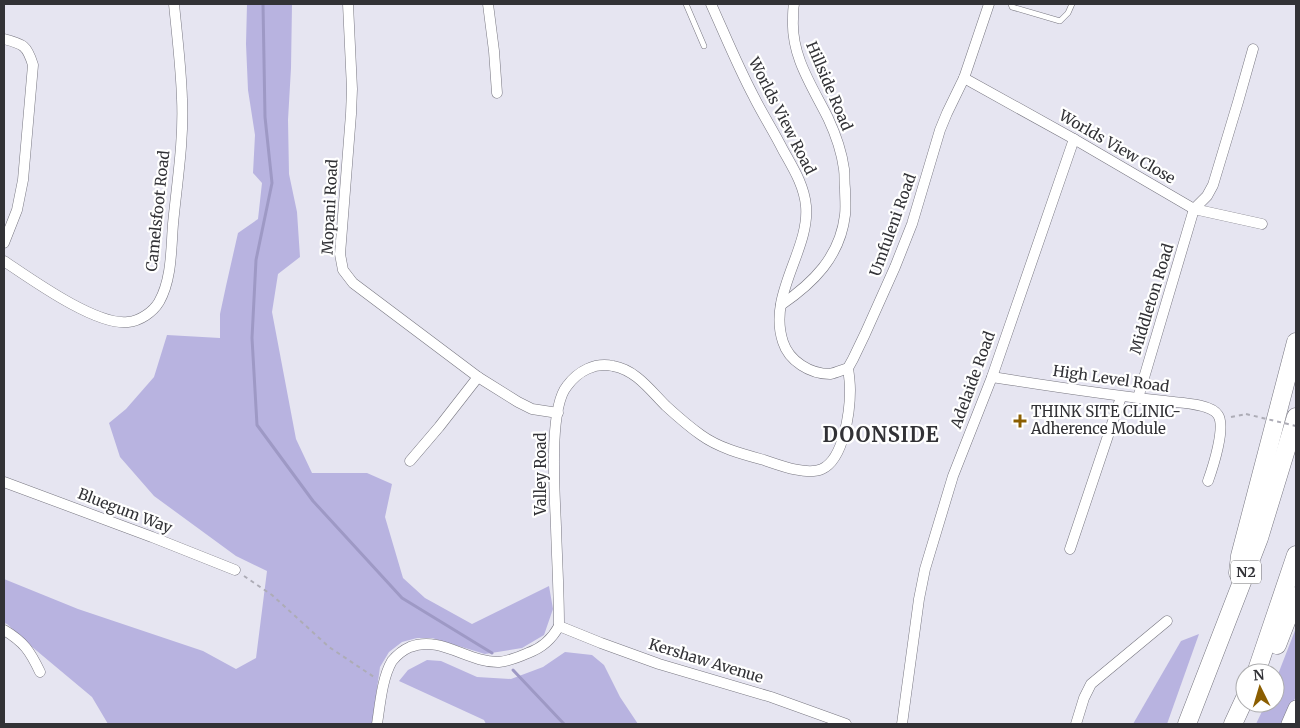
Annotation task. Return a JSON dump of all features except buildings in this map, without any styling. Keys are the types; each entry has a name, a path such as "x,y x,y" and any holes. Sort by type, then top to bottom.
{"highway":[{"path":"1239,591 1238,570 1240,556 1296,342"},
{"name":"N2","path":"1187,724 1259,538 1296,417"},
{"path":"1259,663 1296,555"},
{"path":"1264,663 1275,648 1296,596"}],"main road":[{"path":"1289,724 1296,708"}],"street":[{"name":"Camelsfoot Road","path":"4,261 40,285 92,315 110,321 129,322 138,319 147,315 158,303 164,289 169,266 182,127 182,98 174,4"},
{"name":"Mopani Road","path":"348,4 352,89 340,254 343,270 353,283 478,376 532,409 558,413"},
{"path":"488,4 497,93"},
{"name":"Worlds View Road","path":"711,4 753,95 800,181 806,204 806,221 787,279 781,306 779,328 783,344 794,361 814,372 831,374 848,368"},
{"name":"Hillside Road","path":"781,306 820,274 836,247 846,214 844,169 836,139 798,58 792,32 794,4"},
{"name":"Umfuleni Road","path":"848,368 866,334 912,224 940,130 946,113 964,78 989,4"},
{"path":"4,39 21,44 30,53 33,65 23,180 17,210 4,243"},
{"path":"1194,209 1207,196 1213,185 1252,49"},
{"name":"Worlds View Close","path":"964,78 1194,209 1262,224"},
{"name":"Adelaide Road","path":"902,724 919,599 925,569 953,476 992,377 1074,139"},
{"name":"Middleton Road","path":"1138,398 1194,209"},
{"name":"Valley Road","path":"559,626 554,448 561,399 566,387 577,375 588,368 602,364 629,372 643,381 684,423 702,436 724,447 789,468 808,471 821,470 830,464 836,456 850,405 848,368"},
{"path":"410,461 440,427 478,376"},
{"name":"High Level Road","path":"992,377 1198,405 1217,412 1221,419"},
{"path":"1070,549 1121,396"},
{"path":"1208,481 1216,458 1221,419"},
{"name":"Bluegum Way","path":"4,482 235,570"},
{"path":"1076,724 1084,698 1091,684 1166,621"},
{"path":"377,724 387,672 394,660 404,650 415,645 440,645 484,660 499,662 517,658 535,650 548,642 559,626"},
{"name":"Kershaw Avenue","path":"559,626 659,664 771,696 842,724"},
{"path":"4,630 15,637 31,653 40,672"}],"lane":[{"path":"686,4 704,46"},
{"path":"1011,4 1012,7 1060,21 1068,13 1072,4"}],"path":[{"path":"1221,419 1246,414 1296,426"},
{"path":"235,570 272,595 329,647 384,684"}],"shaded area":[{"path":"247,4 292,4 288,120 289,174 297,212 300,257 278,274 272,312 296,439 312,473 367,473 392,484 385,517 403,578 425,598 472,624 549,586 553,609 544,635 522,648 485,654 432,638 417,638 402,642 389,652 380,667 372,724 108,724 92,697 4,623 4,579 78,609 203,651 236,669 256,658 267,571 236,556 154,496 120,457 109,423 126,409 154,377 167,335 220,338 220,314 238,233 258,219 262,183 253,173 255,135 248,90"},
{"path":"1296,628 1296,696 1284,724 1256,724 1261,713 1285,713 1285,663 1282,663"},
{"path":"1199,634 1167,724 1133,724 1181,641"},
{"path":"565,652 592,655 604,665 620,697 638,724 486,724 484,720 399,681 408,670 427,660 441,661 477,677 511,679 543,667"}],"waterway":[{"path":"263,4 265,117 272,183 256,260 252,338 257,425 313,501 402,598 492,653"},
{"path":"513,670 564,724"}],"place":[{"name":"THINK SITE CLINIC- Adherence Module","path":"1020,421"}],"district":[{"name":"DOONSIDE","path":"881,435"}]}
